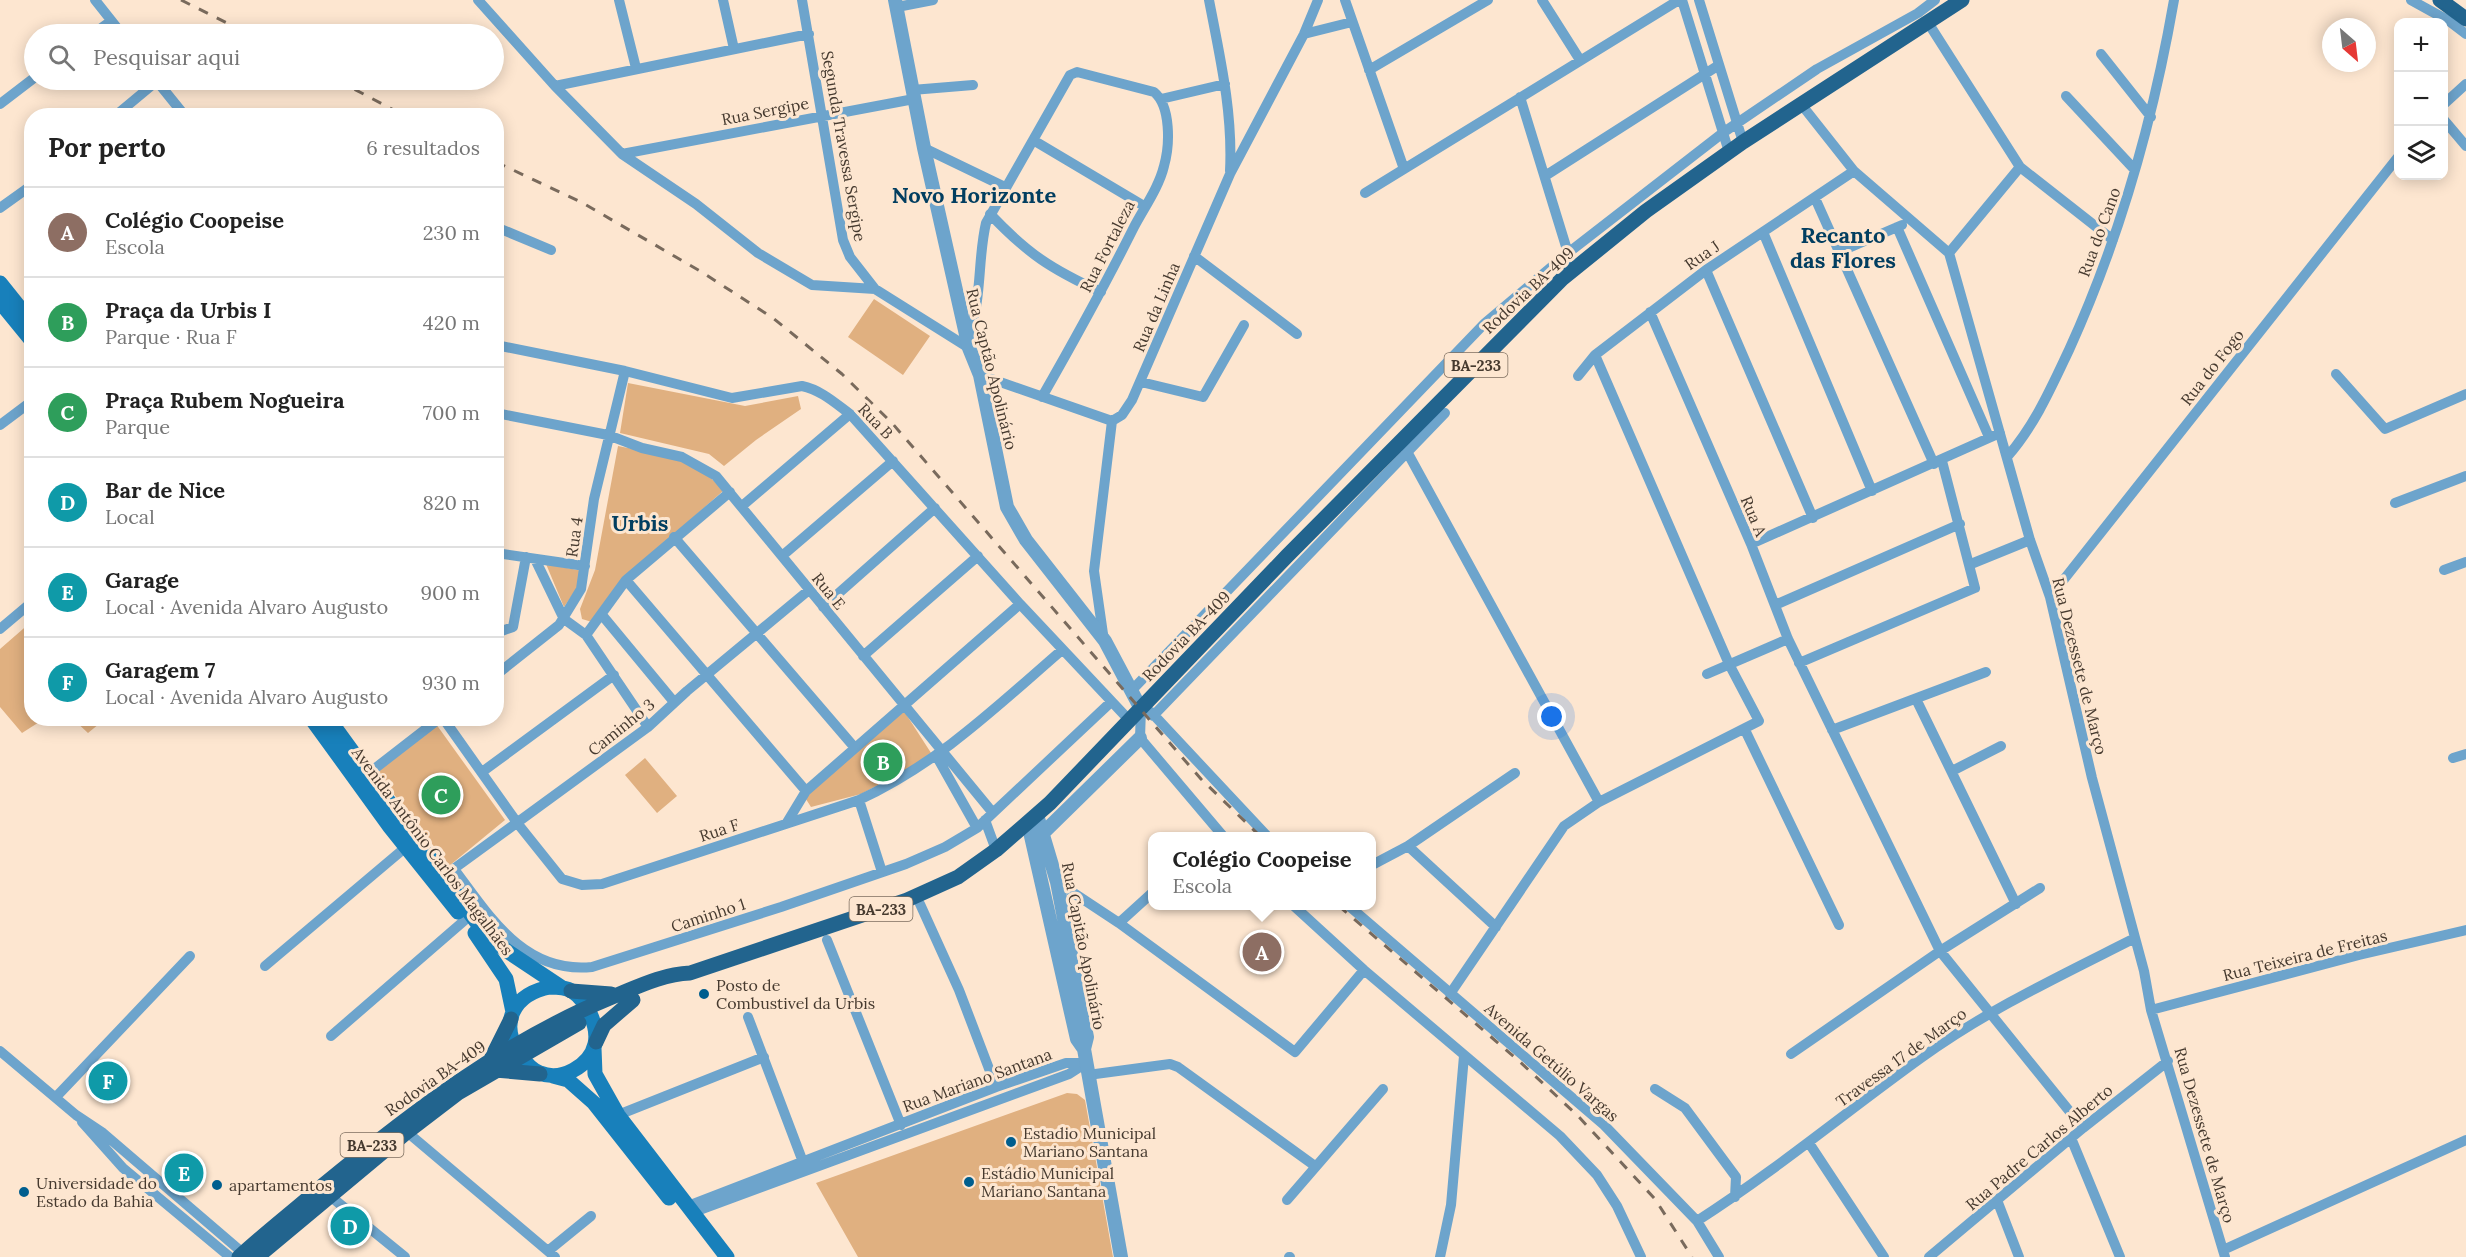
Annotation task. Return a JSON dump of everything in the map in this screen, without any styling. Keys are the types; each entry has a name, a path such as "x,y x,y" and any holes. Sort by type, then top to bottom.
{"main road":[{"name":"Rodovia BA-409","path":"1032,819 1130,721 1146,710 1562,279 1646,211 1743,142 1962,0"},
{"path":"2440,0 2466,19"},
{"path":"0,284 24,313"},
{"path":"0,302 24,331"},
{"name":"Avenida Antônio Carlos Magalhães","path":"318,726 449,873 483,931 507,951 566,989 589,1012"},
{"name":"Avenida Antônio Carlos Magalhães","path":"333,726 406,847 488,949 506,979 512,1015 509,1034 518,1050"},
{"name":"BA-233","path":"518,1050 589,1012 631,995 676,983 690,973 907,900 958,877 996,850 1032,819"},
{"path":"631,995 606,995 566,989 538,989 519,1002 493,1065 568,1080 594,1103 727,1257"},
{"path":"518,1050 545,1075 564,1074 577,1069 587,1060 604,1025 631,995"},
{"path":"589,1012 595,1045 596,1074 618,1115 688,1211 715,1257"},
{"name":"Rodovia BA-409","path":"242,1256 397,1125 450,1085 493,1065 518,1050"},
{"name":"Rodovia BA-409","path":"242,1256 330,1196 407,1131 493,1065"}],"street":[{"path":"95,0 114,24"},
{"path":"478,0 499,24"},
{"path":"619,0 636,68"},
{"path":"723,0 734,49"},
{"name":"Segunda Travessa Sergipe","path":"802,0 810,34 846,250 875,289"},
{"path":"896,3 933,0"},
{"path":"1209,0 1225,84 1231,137 1230,174"},
{"name":"Rua da Linha","path":"1112,421 1126,409 1141,382 1230,174 1304,34 1318,0"},
{"path":"1345,0 1404,169"},
{"path":"1368,70 1477,3 1488,0"},
{"path":"1542,0 1580,60"},
{"path":"1365,193 1681,0 1729,152"},
{"path":"1699,0 1743,142"},
{"path":"1132,689 1485,323 1568,253 1724,132 1817,69 1918,13 1935,0"},
{"name":"Rua do Cano","path":"2007,457 2026,435 2046,398 2082,320 2113,240 2151,117 2174,0"},
{"path":"2411,0 2436,12 2466,34"},
{"name":"Rua Captão Apolinário","path":"896,3 924,148 968,343 980,375 1007,507 1026,540 1105,641 1146,710"},
{"path":"107,24 111,21"},
{"path":"1928,21 2020,167 2113,240"},
{"path":"1304,34 1352,22"},
{"path":"504,29 555,86 622,154 784,270 812,285 875,289 968,343 976,316 982,239 990,214 1073,72 1154,92 1161,99 1225,84"},
{"path":"555,86 810,34"},
{"path":"2101,54 2151,117"},
{"path":"1545,177 1719,65"},
{"path":"2448,100 2466,84"},
{"name":"Rua Sergipe","path":"622,154 824,115 913,94 973,85"},
{"path":"0,104 24,86"},
{"path":"124,108 145,90"},
{"path":"164,90 178,108"},
{"path":"2066,96 2135,170"},
{"path":"1520,97 1568,253 1562,279"},
{"name":"Rua Fortaleza","path":"1042,397 1101,292 1157,183 1166,156 1165,115 1161,99"},
{"path":"1801,104 1854,171 1949,253 2020,167"},
{"path":"2448,125 2466,146"},
{"path":"1033,140 1144,206"},
{"path":"924,148 1005,187"},
{"name":"Rua do Fogo","path":"2050,597 2394,162"},
{"name":"Rua J","path":"1578,376 1595,355 1706,270 1854,171"},
{"path":"0,208 24,190"},
{"path":"1799,663 1975,588 1960,524 1938,462 1815,198"},
{"path":"990,214 1014,239 1044,264 1101,292"},
{"path":"1839,252 1911,220"},
{"path":"1898,227 1989,437"},
{"path":"504,230 551,250"},
{"path":"1763,232 1872,491"},
{"name":"Rua Dezessete de Março","path":"1949,253 2030,540 2050,597 2071,691 2135,938 2151,1010 2224,1253"},
{"path":"1194,256 1234,284 1297,334"},
{"path":"1706,270 1813,518"},
{"name":"Rua A","path":"1650,312 1751,544 1788,639 1940,951 2083,1128"},
{"path":"1141,382 1203,397 1244,325"},
{"name":"Rua B","path":"504,347 626,371 732,398 802,387 813,388 850,414 1020,604 1130,721"},
{"path":"1450,994 1564,826 1599,802 1745,730 1759,720 1729,664 1595,355"},
{"name":"Rua 4","path":"504,668 564,619 580,589 594,499 608,435 626,371"},
{"path":"2336,374 2385,429 2466,394"},
{"path":"980,375 1112,421 1094,572 1105,641"},
{"path":"0,425 24,407"},
{"path":"1445,413 1404,445 1599,802"},
{"path":"742,506 850,414"},
{"name":"Rua E","path":"504,415 608,435 642,448 682,457 716,476 863,656 907,706 985,820 996,850"},
{"path":"1751,544 2000,433"},
{"path":"782,556 893,461"},
{"path":"2395,503 2466,476"},
{"path":"586,634 626,580 674,537 730,492"},
{"path":"823,607 934,508"},
{"path":"1775,605 1960,524"},
{"path":"674,537 855,748"},
{"path":"1971,564 2030,540"},
{"path":"504,553 585,567"},
{"path":"863,656 978,556"},
{"path":"530,558 564,619 586,634 648,728"},
{"path":"504,630 513,627 530,558"},
{"path":"2444,570 2466,562"},
{"path":"626,580 806,791"},
{"name":"Caminho 3","path":"449,873 648,728 674,702 809,590"},
{"path":"786,824 806,791 907,706 1020,604"},
{"path":"0,629 24,609"},
{"path":"602,615 674,702"},
{"path":"1707,674 1788,639"},
{"name":"Rua F","path":"448,726 518,824 562,879 582,885 602,884 859,800 894,784 940,754 1062,650"},
{"path":"1832,730 1986,672"},
{"path":"482,772 614,675"},
{"path":"1916,699 2016,904"},
{"name":"Caminho 1","path":"449,873 505,935 547,963 580,968 615,960 882,872 945,847 985,820 1111,702"},
{"path":"1038,838 1140,738 1146,710"},
{"path":"1146,710 1263,832"},
{"path":"363,777 432,726"},
{"path":"1745,730 1839,925"},
{"path":"1140,738 1219,832"},
{"path":"1952,771 2001,746"},
{"path":"940,754 985,820"},
{"path":"2453,758 2466,754"},
{"path":"1376,862 1408,846 1515,773"},
{"path":"859,800 882,872"},
{"name":"Rua Capitão Apolinário","path":"1032,819 1067,961"},
{"name":"Rua Capitão Apolinário","path":"1038,838 1058,882 1077,1039 1086,1062 1121,1257"},
{"path":"1408,846 1496,927"},
{"path":"265,966 406,847"},
{"path":"1058,882 1119,923 1295,1052 1364,970"},
{"path":"1791,1054 1940,951 2040,888"},
{"path":"1119,923 1148,897"},
{"path":"920,904 959,990 996,1088"},
{"path":"1298,910 1364,970 1560,1136 1597,1175 1617,1206 1641,1257"},
{"name":"Avenida Getúlio Vargas","path":"1354,910 1604,1125 1697,1221 1719,1257"},
{"path":"331,1036 465,920"},
{"name":"Rua Teixeira de Freitas","path":"2151,1010 2359,955 2466,930"},
{"name":"Travessa 17 de Março","path":"1697,1221 1735,1197 1922,1057 1989,1013 2135,938"},
{"path":"827,940 901,1125"},
{"path":"56,1097 190,956"},
{"path":"748,1017 802,1162"},
{"path":"0,1051 76,1115 103,1133 242,1256"},
{"path":"1440,1257 1451,1205 1464,1056"},
{"path":"618,1115 764,1058"},
{"name":"Rua Padre Carlos Alberto","path":"1929,1257 2083,1128 2168,1061"},
{"path":"1086,1062 1170,1064 1178,1067 1315,1166"},
{"name":"Rua Mariano Santana","path":"688,1211 802,1162 996,1088 1066,1064 1086,1062"},
{"name":"Rua Mariano Santana","path":"688,1211 1069,1074 1086,1062"},
{"path":"1287,1200 1383,1089"},
{"path":"1655,1089 1682,1105 1692,1118 1736,1178 1735,1197"},
{"path":"407,1131 551,1254 591,1216"},
{"path":"2071,1138 2120,1257"},
{"path":"2224,1253 2466,1140"},
{"path":"1809,1143 1884,1257"},
{"path":"330,1196 405,1257"},
{"path":"1998,1200 2019,1257"}],"shaded area":[{"path":"874,299 930,336 903,375 848,337"},
{"path":"628,383 745,406 798,396 801,409 756,440 724,466 709,454 620,433"},
{"path":"618,446 662,455 689,464 713,480 723,491 628,575 592,622 582,619 580,609 595,570"},
{"path":"546,564 588,572 564,607"},
{"path":"24,628 24,726 33,726 22,733 0,707 0,649"},
{"path":"904,711 933,756 861,794 811,807 804,796"},
{"path":"80,726 96,726 88,733"},
{"path":"433,726 437,726 505,820 449,866 376,771"},
{"path":"645,758 677,796 657,813 625,775"},
{"name":"Estadio Municipal Mariano Santana","path":"1067,1093 1077,1094 1085,1100 1113,1257 858,1257 816,1183"}],"railway":[{"path":"181,0 229,24"},
{"path":"356,90 390,108"},
{"path":"504,166 581,202 700,271 773,318 842,374 892,423 1201,779 1256,832"},
{"path":"1344,910 1519,1061 1578,1116 1655,1199 1692,1257"}],"place":[{"name":"Praça da Urbis I","path":"883,762"},
{"name":"Praça Rubem Nogueira","path":"441,795"},
{"name":"Colégio Coopeise","path":"1262,952"},
{"name":"Posto de Combustivel da Urbis","path":"704,994"},
{"name":"Garagem 7","path":"108,1081"},
{"name":"Estadio Municipal Mariano Santana","path":"1011,1142"},
{"name":"Garage","path":"184,1173"},
{"name":"Estádio Municipal Mariano Santana","path":"969,1182"},
{"name":"apartamentos","path":"217,1185"},
{"name":"Universidade do Estado da Bahia","path":"24,1192"},
{"name":"Bar de Nice","path":"350,1226"}],"district":[{"name":"Novo Horizonte","path":"974,195"},
{"name":"Recanto das Flores","path":"1843,248"},
{"name":"Urbis","path":"640,523"}]}
